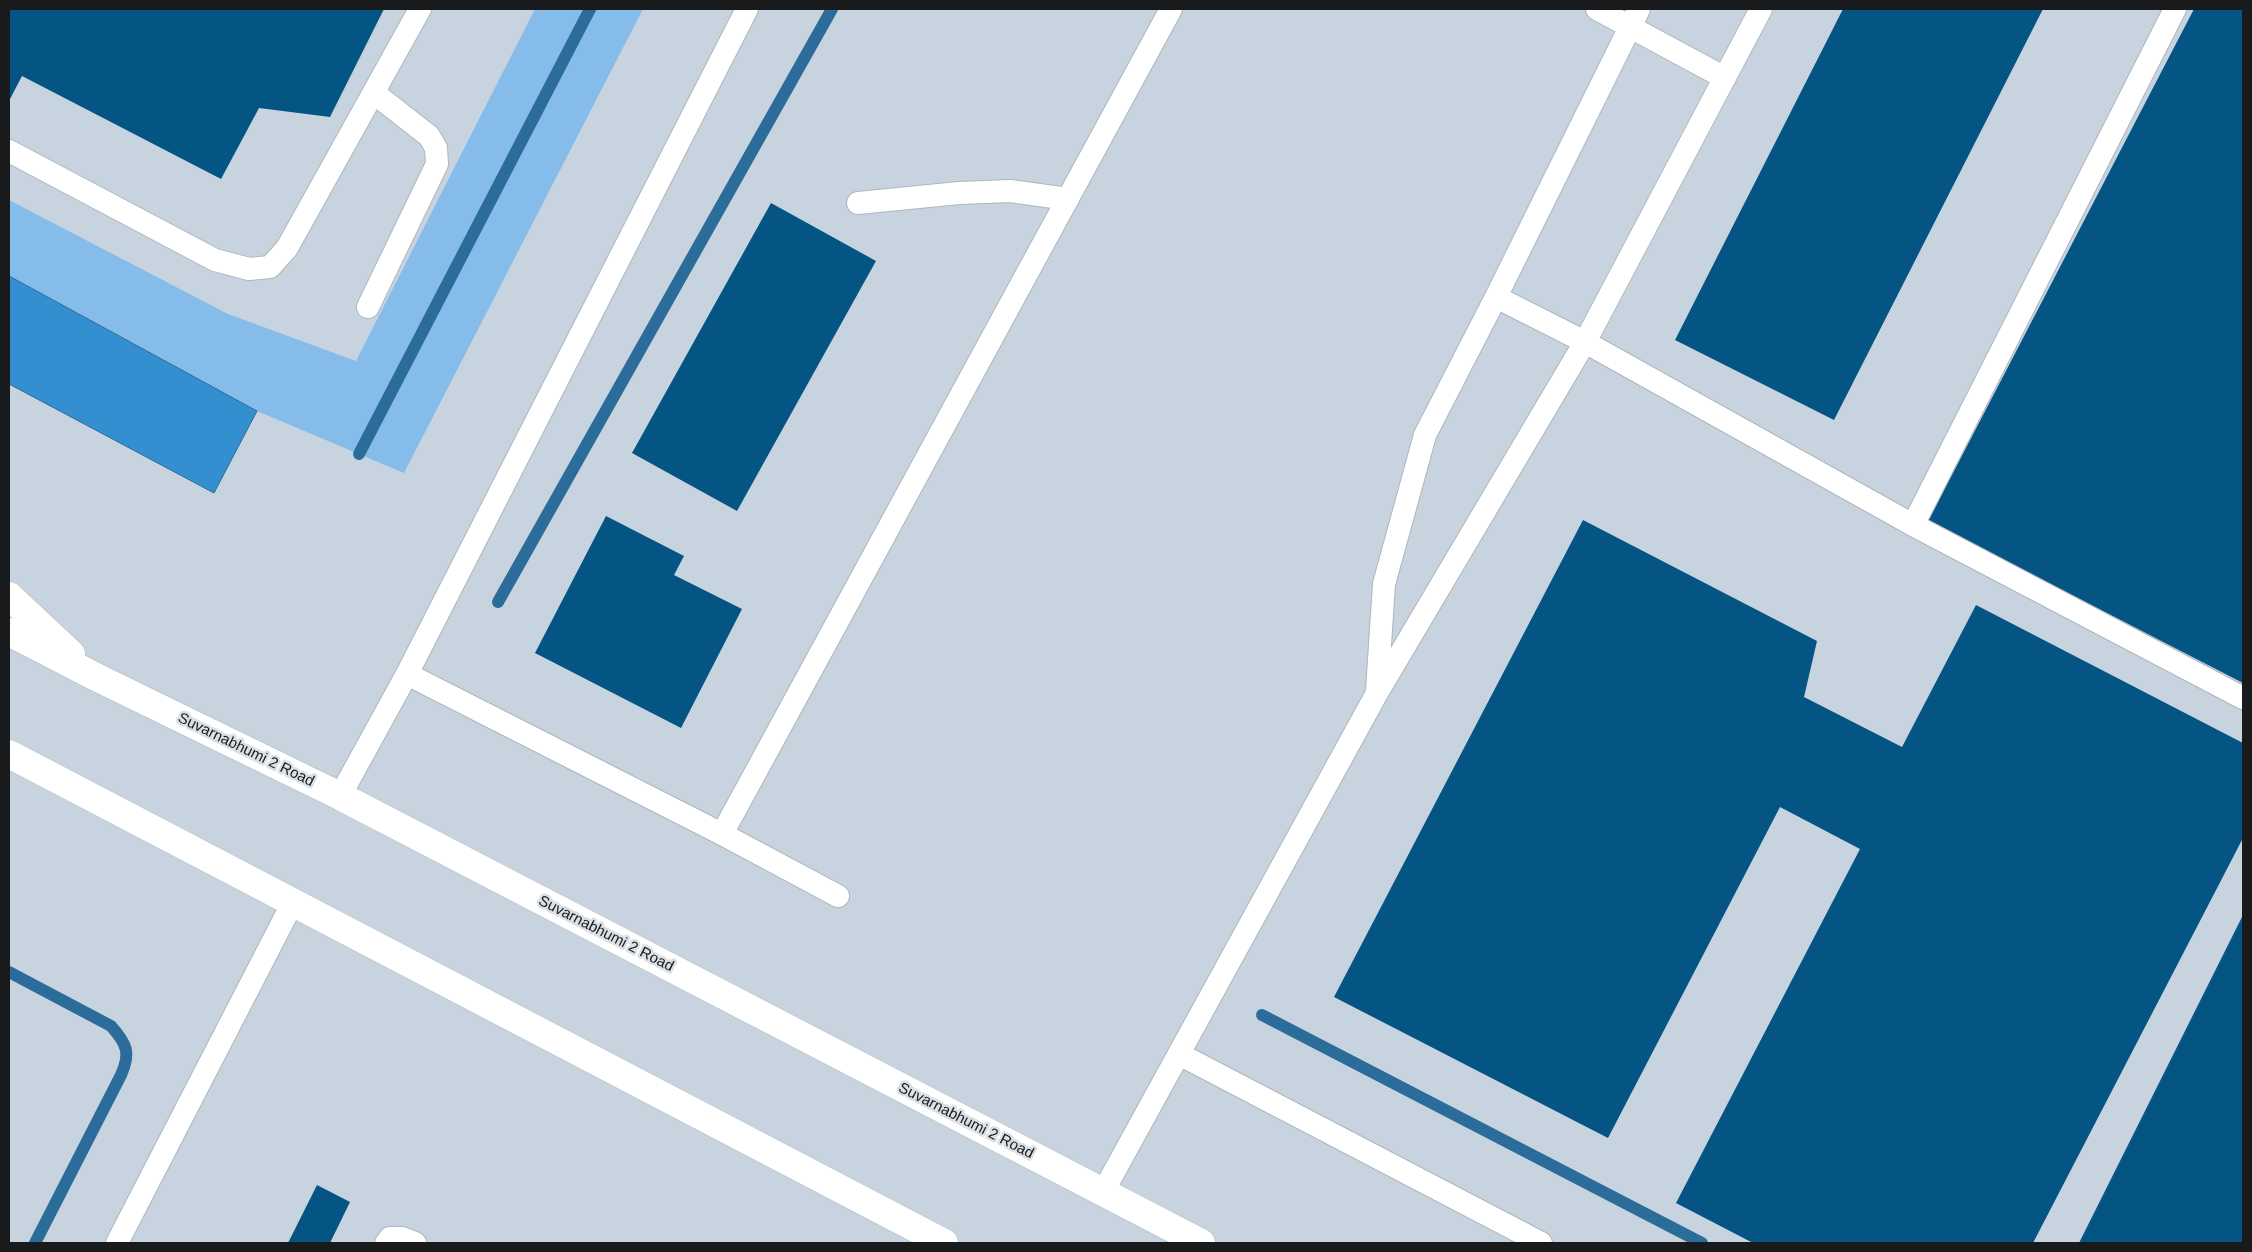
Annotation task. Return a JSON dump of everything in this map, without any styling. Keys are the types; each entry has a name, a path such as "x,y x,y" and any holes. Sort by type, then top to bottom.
{"street":[{"path":"9,596 96,677"},
{"name":"Suvarnabhumi 2 Road","path":"9,632 96,677 340,796 1201,1243"},
{"path":"10,755 944,1243"}],"lane":[{"path":"9,151 215,260 249,269 270,266 287,248 420,9"},
{"path":"340,796 407,674 746,9"},
{"path":"722,834 1171,9"},
{"path":"1597,9 1635,18 1725,78"},
{"path":"1103,1192 1377,693 1585,342 1761,9"},
{"path":"1913,525 2175,9"},
{"path":"1377,693 1384,584 1424,434 1496,297 1635,18"},
{"path":"368,307 437,164 436,148 429,136 374,93"},
{"path":"858,203 959,193 1010,191 1068,199"},
{"path":"1496,297 1585,342 1913,525 2243,698"},
{"path":"407,674 722,834 838,896"},
{"path":"117,1243 292,904"},
{"path":"1179,1054 1541,1243"},
{"path":"386,1243 390,1238 402,1238 415,1243"}],"shaded area":[{"path":"9,9 2243,9 2243,1243 9,1243"},
{"path":"535,9 643,9 404,473 257,411 9,276 9,200 228,314 356,361"},
{"path":"9,276 257,411 214,493 9,384"}],"building":[{"path":"9,9 384,9 330,117 259,108 221,179 22,76 9,101"},
{"path":"1843,9 2043,9 1834,420 1675,340"},
{"path":"2194,9 2243,9 2243,683 1928,521"},
{"path":"771,203 876,261 737,511 632,453"},
{"path":"606,516 684,556 674,575 742,609 681,728 535,653"},
{"path":"1583,520 1817,641 1804,697 1902,747 1976,605 2243,743 2243,838 2033,1243 1753,1243 1676,1203 1860,849 1780,807 1608,1138 1334,997"},
{"path":"2243,915 2243,1243 2079,1243"},
{"path":"317,1185 350,1202 330,1243 288,1243"}],"waterway":[{"path":"359,454 590,9"},
{"path":"498,602 832,9"},
{"path":"9,972 111,1026 121,1038 126,1049 126,1061 121,1075 35,1243"},
{"path":"1262,1015 1702,1243"}]}
